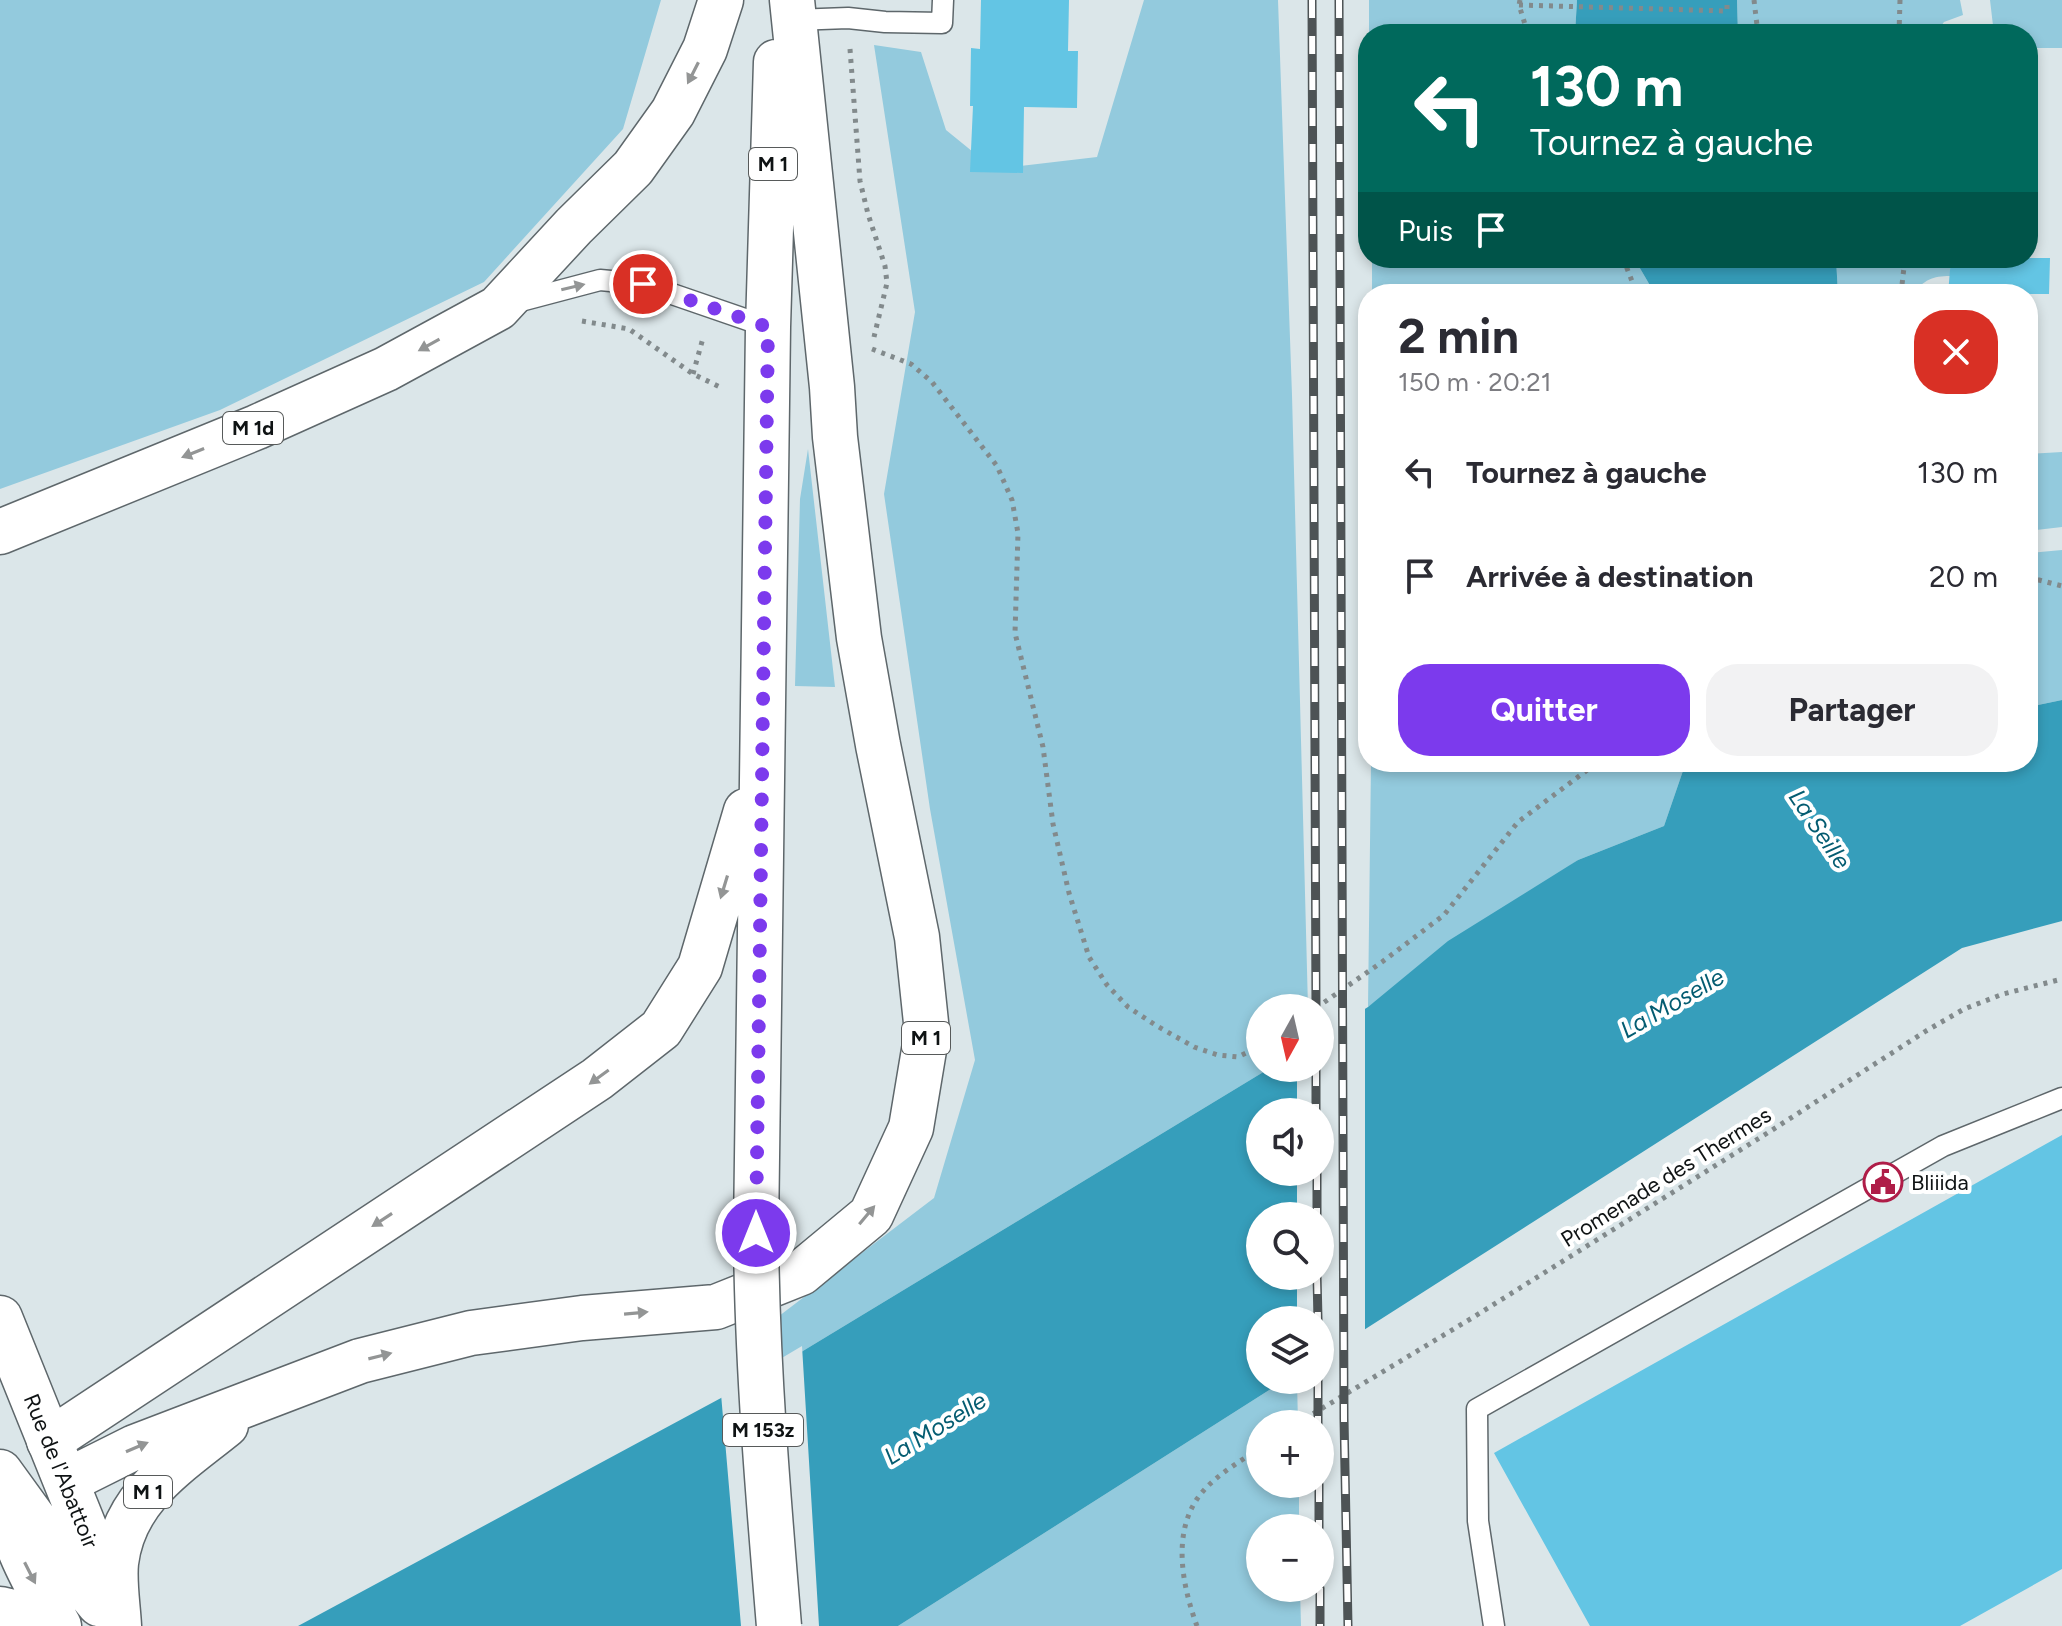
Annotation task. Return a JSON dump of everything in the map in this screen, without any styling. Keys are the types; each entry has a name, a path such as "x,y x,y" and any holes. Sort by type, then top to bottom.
{"main road":[{"name":"M 1d","path":"0,532 257,427 386,369 498,308 641,157 673,112 705,49 721,0"},
{"name":"M 1","path":"0,1472 597,1079 661,1029 700,967 762,759 768,327 788,7"},
{"name":"M 1","path":"11,1518 67,1481 135,1447 360,1361 471,1333 582,1318 716,1307 801,1273 871,1215 911,1128 927,1032 917,937 859,638 788,7"},
{"name":"M 153z","path":"762,759 757,1305 764,1446 779,1626"},
{"name":"Rue de l'Abattoir","path":"0,1318 67,1481 118,1626"},
{"name":"M 1","path":"118,1626 116,1564 125,1525 152,1485 256,1401"},
{"name":"Rue de l'Abattoir","path":"0,1472 26,1565 59,1626"},
{"name":"Rue de l'Abattoir","path":"11,1518 74,1574 118,1626"},
{"path":"0,1609 30,1616 42,1626"}],"lane":[{"path":"788,7 885,22 942,23 943,0"},
{"name":"M 1d","path":"498,308 600,280 643,284 768,327"},
{"path":"1494,1626 1478,1521 1477,1409 1943,1146 2062,1098"}],"path":[{"path":"1525,24 1519,2 1727,11 1727,0"},
{"path":"1754,0 1757,24"},
{"path":"1899,24 1900,0"},
{"path":"848,18 860,181 885,266 887,283 871,349 911,364 932,382 997,466 1012,500 1018,533 1015,633 1043,747 1053,824 1069,893 1089,957 1107,985 1128,1007 1157,1026 1194,1047 1218,1055 1238,1057 1246,1053"},
{"path":"571,319 629,329 693,374"},
{"path":"2038,580 2062,586"},
{"path":"1334,995 1444,915 1518,822 1585,772"},
{"name":"Promenade des Thermes","path":"1319,1410 1472,1318 1926,1031 1964,1009 2003,994 2062,979"},
{"path":"1197,1626 1183,1579 1183,1541 1187,1521 1196,1500 1217,1477 1246,1457"}],"shaded area":[{"path":"0,0 661,0 623,129 484,282 220,410 0,489"},
{"path":"1144,0 1278,0 1308,994 1246,994 1247,1082 760,1377 762,1329 934,1198 975,1060 930,809 884,494 915,312 874,45 921,52 946,130 994,169 1097,157"},
{"path":"1369,0 1577,0 1576,24 1369,24"},
{"path":"1737,0 1960,0 1963,15 1942,24 1738,24"},
{"path":"1990,0 2062,0 2062,48 2038,48 2038,24 1993,24"},
{"path":"1372,268 1640,268 1649,284 1372,284"},
{"path":"1837,268 1950,268 1950,276 1938,277 1923,284 1837,284"},
{"path":"808,449 835,687 795,686 800,499"},
{"path":"2062,452 2062,527 2038,530 2038,453"},
{"path":"2062,550 2062,700 2038,705 2038,552"},
{"path":"1371,772 1683,772 1664,826 1578,860 1368,1007"},
{"path":"1263,1394 1297,1394 1298,1410 1246,1410 1246,1498 1299,1498 1299,1514 1246,1514 1246,1602 1300,1602 1301,1626 898,1626"}],"water":[{"path":"1577,0 1737,0 1738,24 1576,24"},
{"path":"1640,268 1837,268 1837,284 1649,284"},
{"path":"2062,700 2062,921 1962,948 1334,1349 1334,1306 1246,1306 1246,1394 1263,1394 898,1626 298,1626 760,1377 1247,1082 1334,1082 1334,1028 1368,1007 1448,941 1578,860 1664,826 1683,772 2038,772 2038,705"}],"pier":[{"path":"1365,1004 1365,1333 1334,1353 1334,1306 1297,1306 1297,1290 1334,1290 1334,1202 1297,1202 1297,1186 1334,1186 1334,1098 1297,1098 1297,1082 1334,1082 1334,1024"},
{"path":"802,1346 819,1626 741,1626 721,1394"}],"building":[{"path":"981,0 1069,0 1068,51 1078,51 1077,108 1024,107 1023,173 970,172 973,106 970,106 971,48 980,49"},
{"path":"2038,258 2050,258 2049,294 2038,294 2038,284 1949,284 1950,268 2038,268"},
{"name":"Bliiida","path":"2062,1135 2062,1569 1960,1626 1590,1626 1494,1453"}],"railway":[{"path":"1312,0 1316,994"},
{"path":"1339,0 1344,1419 1348,1626"},
{"path":"1316,1082 1316,1098"},
{"path":"1317,1186 1317,1202"},
{"path":"1317,1290 1318,1306"},
{"path":"1318,1394 1318,1410"},
{"path":"1319,1498 1319,1514"},
{"path":"1320,1602 1320,1626"}],"place":[{"name":"Bliiida","path":"1883,1182"}],"route":[{"path":"643,284 768,327 756,1233"}],"water label":[{"name":"La Seille","path":"1820,829"},
{"name":"La Moselle","path":"1672,1003"},
{"name":"La Moselle","path":"935,1428"}]}
